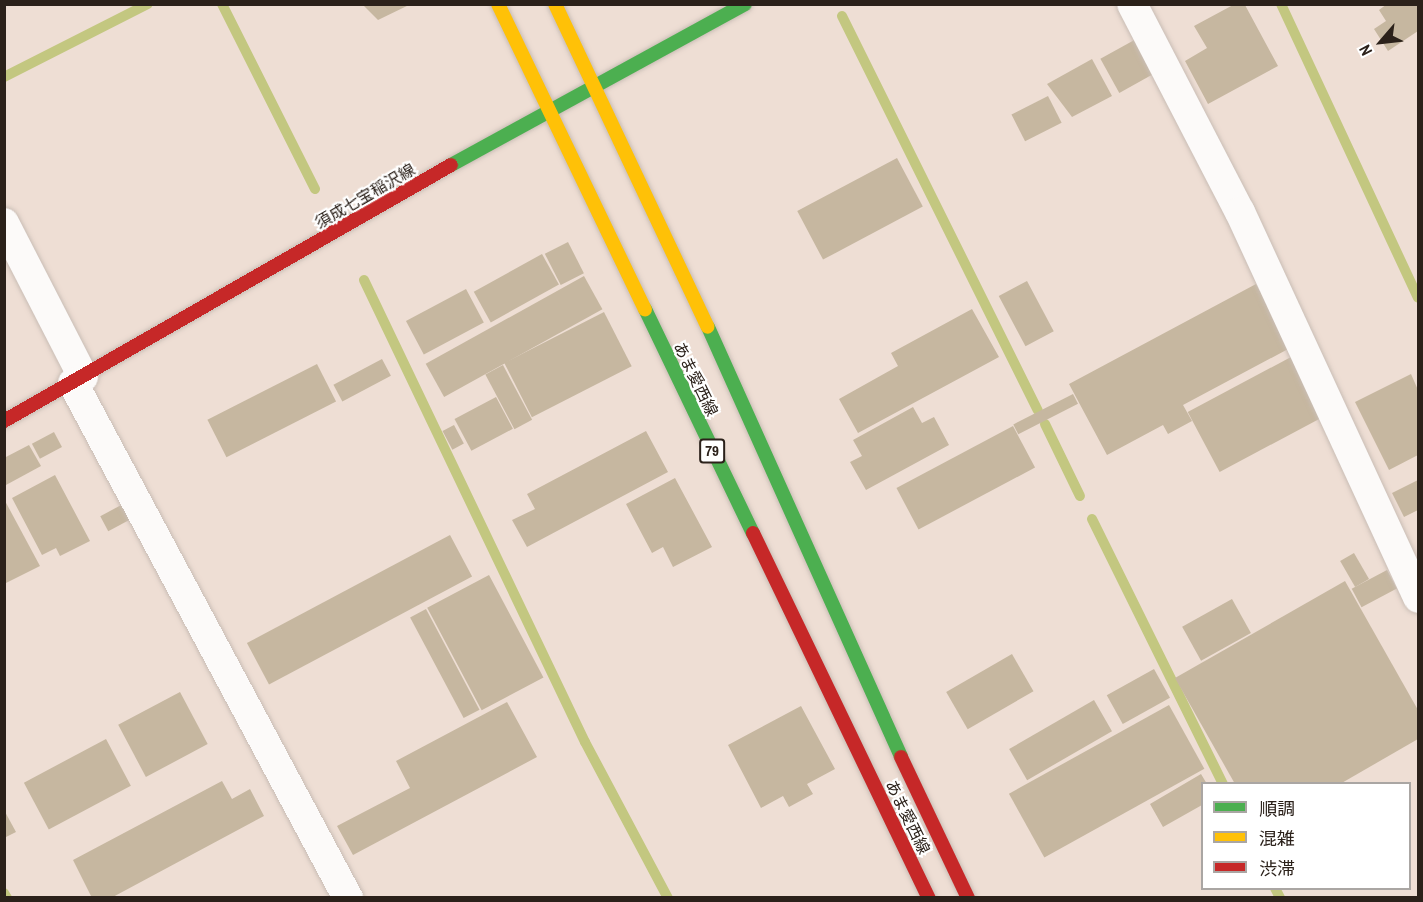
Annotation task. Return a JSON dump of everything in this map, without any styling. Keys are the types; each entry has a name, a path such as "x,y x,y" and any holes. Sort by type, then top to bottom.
{"main road":[{"name":"あま愛西線","path":"498,4 547,110 929,897"},
{"name":"あま愛西線","path":"555,4 782,485 845,639 968,897"},
{"name":"須成七宝稲沢線","path":"4,420 78,380 547,110 595,87 745,4"}],"street":[{"path":"1132,4 1240,212 1419,598"},
{"path":"4,223 78,380 348,897"}],"building":[{"path":"362,4 411,4 378,20"},
{"path":"1387,4 1418,4 1418,31 1388,51 1374,29 1386,21 1379,10"},
{"path":"1233,5 1245,5 1278,66 1208,104 1185,61 1207,48 1194,26"},
{"path":"1138,38 1157,72 1119,93 1100,59"},
{"path":"1092,59 1112,96 1072,117 1047,84"},
{"path":"1048,96 1062,123 1025,141 1011,115"},
{"path":"897,158 923,207 823,260 797,211"},
{"path":"568,242 584,273 561,285 545,254"},
{"path":"542,254 559,285 491,322 474,292"},
{"path":"584,276 602,309 444,397 426,364"},
{"path":"1027,281 1054,331 1026,346 999,296"},
{"path":"1256,284 1290,348 1183,405 1192,421 1168,434 1163,425 1107,455 1069,384"},
{"path":"466,289 484,323 424,354 406,321"},
{"path":"972,309 999,357 858,433 839,399 898,366 891,353"},
{"path":"604,312 632,366 532,417 504,363"},
{"path":"1291,357 1323,417 1220,472 1188,412"},
{"path":"382,359 391,376 342,402 333,385"},
{"path":"317,364 336,401 226,457 207,420"},
{"path":"503,365 532,420 514,429 485,374"},
{"path":"1411,374 1418,390 1418,455 1389,470 1355,402"},
{"path":"1073,394 1078,404 1018,434 1013,424"},
{"path":"496,397 513,429 471,451 455,419"},
{"path":"913,407 922,423 934,417 949,445 866,490 850,462 862,456 853,440"},
{"path":"454,425 464,444 452,450 443,431"},
{"path":"1013,426 1035,467 919,529 896,488"},
{"path":"646,431 668,472 527,547 512,520 535,509 527,494"},
{"path":"54,432 62,447 40,459 32,444"},
{"path":"29,445 41,466 6,485 4,458"},
{"path":"55,475 90,541 60,556 56,548 42,555 12,498"},
{"path":"675,478 712,547 673,567 663,547 652,553 626,504"},
{"path":"1418,480 1418,510 1404,517 1392,493"},
{"path":"4,499 40,566 4,584"},
{"path":"125,503 133,518 108,531 100,516"},
{"path":"450,535 472,576 269,684 247,643"},
{"path":"1354,553 1369,579 1355,587 1340,561"},
{"path":"1387,570 1397,589 1362,607 1352,589"},
{"path":"489,575 543,677 482,710 427,608"},
{"path":"1345,581 1418,710 1418,739 1343,782 1234,782 1175,678"},
{"path":"1232,599 1251,633 1201,661 1182,627"},
{"path":"426,609 480,710 464,718 410,617"},
{"path":"1012,654 1034,691 968,729 946,692"},
{"path":"1154,669 1170,698 1123,724 1107,695"},
{"path":"180,692 208,744 146,777 118,725"},
{"path":"1094,700 1112,731 1027,780 1009,749"},
{"path":"507,702 537,757 353,855 337,826 410,788 396,761"},
{"path":"1169,705 1204,769 1044,858 1009,794"},
{"path":"801,706 835,769 807,784 813,794 789,807 783,796 761,808 728,745"},
{"path":"106,739 131,786 49,829 24,783"},
{"path":"1201,774 1206,782 1201,782 1201,806 1163,827 1150,804"},
{"path":"222,781 232,799 250,789 264,816 111,898 92,898 73,860"},
{"path":"4,810 16,832 4,838"}],"waterway":[{"path":"4,77 148,4"},
{"path":"222,4 315,189"},
{"path":"1281,4 1418,298"},
{"path":"842,16 1038,410"},
{"path":"364,280 585,742 668,898"},
{"path":"1045,424 1080,496"},
{"path":"1092,519 1222,782"},
{"path":"1276,890 1280,898"},
{"path":"4,893 7,898"}],"traffic: fast":[{"path":"451,165 745,4"},
{"path":"645,309 753,533"},
{"path":"708,327 901,757"}],"traffic: slow":[{"path":"498,4 645,309"},
{"path":"555,4 708,327"}],"traffic: jam":[{"path":"4,421 451,165"},
{"path":"753,533 929,898"},
{"path":"901,757 968,898"}]}
